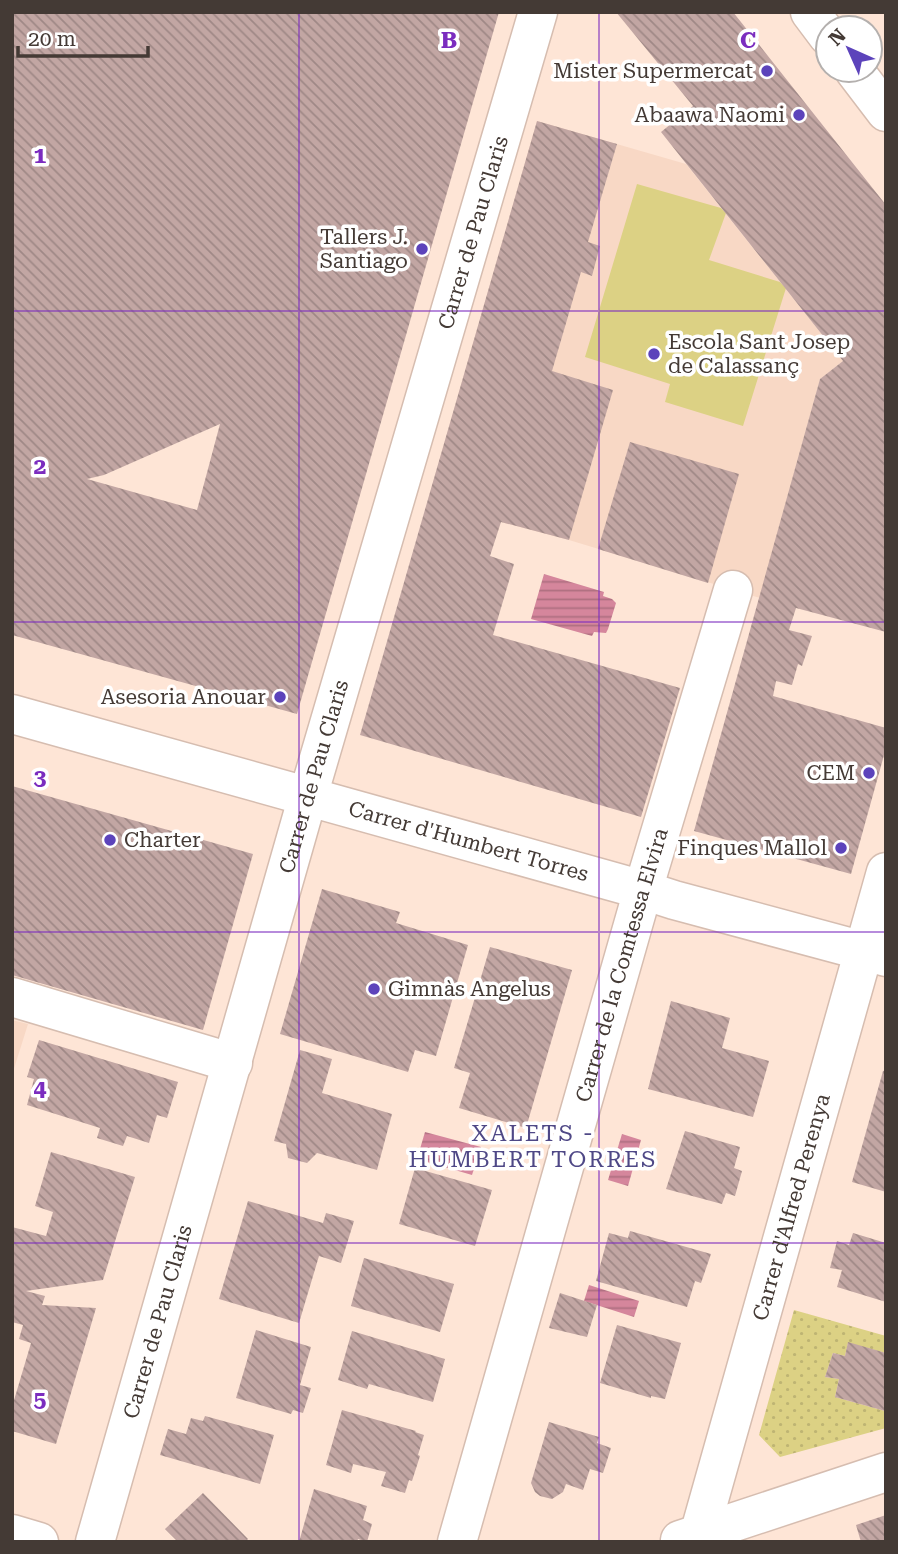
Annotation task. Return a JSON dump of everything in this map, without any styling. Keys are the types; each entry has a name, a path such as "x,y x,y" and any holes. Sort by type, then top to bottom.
{"street":[{"name":"Carrer de Pau Claris","path":"95,1542 308,796 538,12"},
{"path":"865,84 886,112"},
{"name":"Carrer de la Comtessa Elvira","path":"457,1542 643,890 733,590"},
{"name":"Carrer d'Humbert Torres","path":"12,714 875,954"},
{"name":"Carrer d'Alfred Perenya","path":"690,1539 875,954 886,872"},
{"path":"12,997 233,1063"},
{"path":"690,1539 886,1472"},
{"path":"12,1534 39,1542"}],"shaded area":[{"name":"Escola Sant Josep de Calassanç","path":"537,121 686,164 843,361 820,379 760,598 428,500"},
{"path":"637,184 721,208 726,213 709,260 780,282 786,288 743,426 665,402 670,384 585,357"},
{"path":"544,574 604,592 603,596 612,599 616,603 606,633 594,632 592,636 531,619"},
{"path":"12,1020 28,1024 12,1075"},
{"path":"425,1132 481,1147 472,1175 417,1159"},
{"path":"622,1134 641,1140 628,1186 608,1180"},
{"path":"589,1285 639,1301 634,1317 584,1301"},
{"path":"794,1310 886,1336 886,1353 848,1343 845,1356 833,1353 825,1377 839,1379 835,1397 886,1410 886,1428 780,1457 759,1435"}],"building":[{"path":"12,12 499,12 297,714 12,635","holes":["220,424 197,510 87,479 104,475"]},
{"path":"616,12 733,12 886,205 886,632 796,608 789,630 812,636 802,666 798,664 792,685 776,681 773,696 886,728 886,748 851,874 694,831 820,379 843,361 661,132 693,106"},
{"path":"537,121 617,144 588,242 600,246 592,276 581,272 552,371 613,390 569,540 501,522 490,556 514,564 493,635 680,688 641,817 360,735"},
{"path":"630,442 739,474 708,583 598,549"},
{"path":"12,786 253,854 203,1030 12,975"},
{"name":"Gimnàs Angelus","path":"322,889 400,912 396,923 468,945 436,1056 415,1050 408,1072 280,1034"},
{"path":"490,947 572,970 526,1128 459,1108 470,1073 454,1068"},
{"path":"671,1001 730,1018 722,1048 769,1061 753,1117 648,1089"},
{"path":"39,1040 178,1082 167,1118 157,1115 149,1143 127,1136 123,1146 97,1138 100,1128 27,1105 34,1079 27,1077"},
{"path":"300,1050 332,1059 322,1093 392,1114 377,1170 317,1153 307,1163 288,1158 286,1144 274,1141"},
{"path":"886,1070 886,1192 852,1182 883,1071"},
{"path":"685,1131 740,1147 734,1168 742,1171 735,1196 726,1193 722,1204 666,1189"},
{"path":"51,1152 135,1177 103,1280 26,1291 45,1296 42,1305 96,1308 56,1444 12,1431 12,1407 31,1343 19,1339 23,1325 12,1322 12,1227 46,1236 53,1212 35,1206"},
{"path":"415,1168 492,1190 475,1246 399,1224"},
{"path":"248,1201 323,1223 326,1213 354,1221 341,1263 319,1256 299,1323 219,1299"},
{"path":"630,1231 711,1254 701,1283 695,1281 687,1307 596,1281 609,1233 628,1238"},
{"path":"853,1233 886,1243 886,1302 837,1287 842,1270 830,1268 837,1241 849,1245"},
{"path":"364,1258 454,1284 440,1332 351,1306"},
{"path":"560,1293 597,1305 587,1337 549,1328"},
{"path":"617,1325 681,1343 665,1399 651,1398 600,1383"},
{"path":"256,1330 311,1347 300,1385 311,1388 303,1413 293,1410 291,1414 236,1398"},
{"path":"352,1331 445,1359 433,1402 369,1384 367,1389 338,1380"},
{"path":"848,1342 886,1353 885,1411 835,1397 839,1379 825,1377 833,1353 845,1356"},
{"path":"342,1410 424,1435 412,1481 409,1480 405,1493 381,1486 386,1472 353,1464 351,1473 326,1465"},
{"path":"205,1416 274,1435 260,1484 160,1455 168,1429 186,1434 191,1418 203,1421"},
{"path":"549,1422 599,1437 597,1443 611,1448 603,1473 590,1469 583,1490 566,1484 563,1492 552,1499 540,1496 531,1483"},
{"path":"314,1489 367,1506 363,1520 372,1524 367,1542 358,1539 357,1542 299,1542"},
{"path":"203,1493 248,1539 245,1542 178,1542 165,1529"},
{"path":"886,1515 886,1542 861,1542 856,1525"}],"place":[{"name":"Mister Supermercat","path":"767,71"},
{"name":"Abaawa Naomi","path":"799,115"},
{"name":"Tallers J. Santiago","path":"422,249"},
{"name":"Escola Sant Josep de Calassanç","path":"654,354"},
{"name":"Asesoria Anouar","path":"280,697"},
{"name":"CEM","path":"869,773"},
{"name":"Charter","path":"110,840"},
{"name":"Finques Mallol","path":"841,848"},
{"name":"Gimnàs Angelus","path":"374,989"}],"district":[{"name":"XALETS - HUMBERT TORRES","path":"533,1146"}]}
